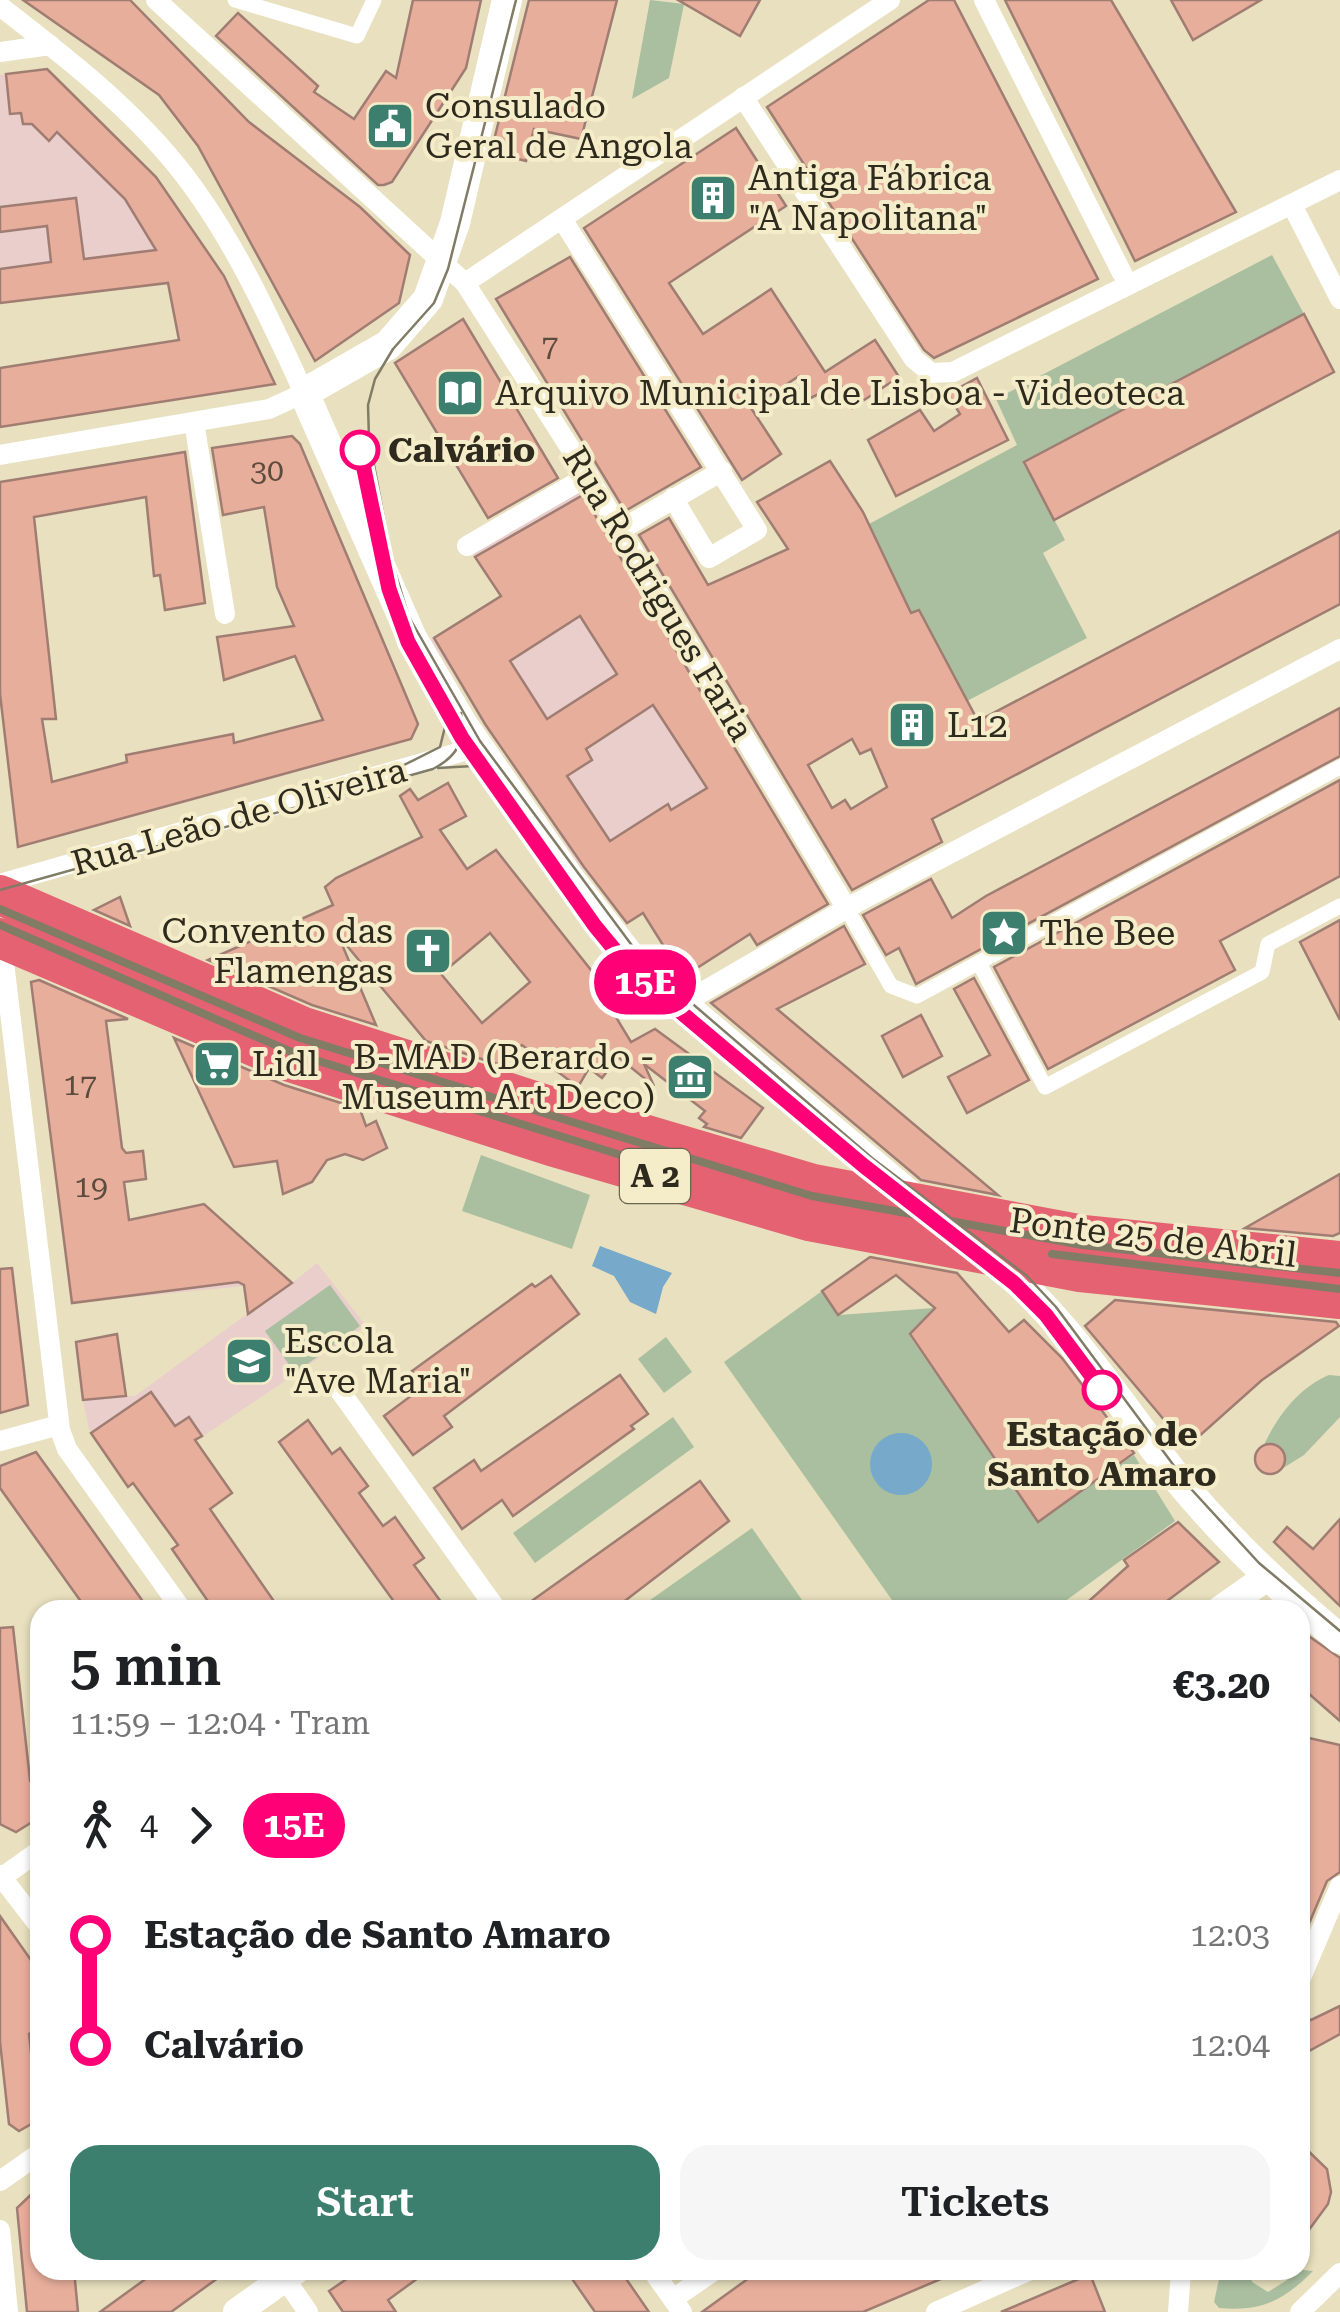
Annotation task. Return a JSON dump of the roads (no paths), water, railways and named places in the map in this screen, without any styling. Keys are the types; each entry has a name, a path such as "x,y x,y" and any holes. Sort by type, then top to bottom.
{"highway":[{"name":"Ponte 25 de Abril","path":"0,895 304,1026 562,1110 813,1184 1083,1235 1340,1260"},
{"name":"Ponte 25 de Abril","path":"0,938 293,1063 809,1220 1080,1272 1340,1300"}],"main road":[{"path":"506,0 454,274 388,345 304,393 412,638 478,748 569,878 640,968 868,1163 1020,1280 1047,1307 1184,1486 1266,1577 1293,1600"},
{"path":"1310,1614 1340,1639"}],"street":[{"name":"Rua Rodrigues Faria","path":"156,0 454,274 588,476 847,908"},
{"path":"235,0 357,36 374,0"},
{"path":"454,274 562,219 890,0"},
{"path":"984,0 1122,272"},
{"path":"0,6 50,45 168,155 240,264 304,393 269,409 0,455"},
{"path":"0,52 50,45"},
{"path":"743,98 914,359 931,373 946,373 966,365 1340,180"},
{"path":"1292,206 1340,299"},
{"path":"562,219 757,530 709,558 673,498"},
{"path":"372,374 388,345"},
{"path":"194,422 224,614"},
{"path":"620,530 722,471"},
{"path":"467,546 588,476"},
{"path":"682,1004 847,908 1340,649"},
{"name":"Rua Leão de Oliveira","path":"0,884 478,748"},
{"path":"847,908 887,982 904,994 917,996 1340,767"},
{"path":"979,963 1045,1087 1262,972 1268,944 1340,906"},
{"path":"0,926 59,1425 67,1449 175,1600"},
{"path":"340,1391 490,1600"},
{"path":"0,1441 59,1425"},
{"path":"1234,1600 1266,1577"},
{"path":"30,1857 2,1875 30,1913"},
{"path":"1310,1956 1340,1886"},
{"path":"0,2181 30,2159"},
{"path":"0,2230 8,2312"},
{"path":"1300,2312 1340,2273"},
{"path":"237,2312 278,2280"},
{"path":"291,2280 308,2312"},
{"path":"659,2280 678,2306 705,2280"},
{"path":"936,2312 1008,2280"},
{"path":"1178,2312 1180,2280"}],"water":[{"path":"600,1246 672,1273 663,1287 656,1314 630,1302 614,1276 592,1266"},
{"path":"901,1433 923,1442 932,1464 923,1486 901,1495 879,1486 870,1464 879,1442"}],"tram line":[{"path":"516,0 448,269 434,303 393,349 375,379 368,405 369,439 393,565 409,617 480,741 645,963 872,1158 1027,1276 1056,1307 1192,1490 1259,1563 1303,1600"},
{"name":"15E","path":"360,450 389,589 408,642 462,738 595,926 633,972 864,1166 1014,1283 1046,1315 1102,1390"},
{"path":"402,766 440,747 447,719 443,701"},
{"path":"0,890 433,769 458,747 461,713"},
{"path":"438,768 473,766 488,776"},
{"path":"518,819 633,972 713,1039"},
{"path":"1310,1606 1340,1631"}],"railway":[{"path":"0,909 300,1038 812,1196 1082,1245 1340,1273"},
{"path":"0,925 296,1054 624,1156"},
{"path":"1052,1254 1340,1289"}],"place":[{"name":"Consulado Geral de Angola","path":"390,126"},
{"name":"Antiga Fábrica \"A Napolitana\"","path":"713,198"},
{"name":"Arquivo Municipal de Lisboa - Videoteca","path":"460,393"},
{"name":"Calvário","path":"360,450"},
{"name":"L12","path":"912,725"},
{"name":"The Bee","path":"1004,933"},
{"name":"Convento das Flamengas","path":"428,951"},
{"name":"Lidl","path":"217,1064"},
{"name":"B-MAD (Berardo - Museum Art Deco)","path":"690,1077"},
{"name":"Escola \"Ave Maria\"","path":"249,1361"},
{"name":"Estação de Santo Amaro","path":"1102,1390"}]}
